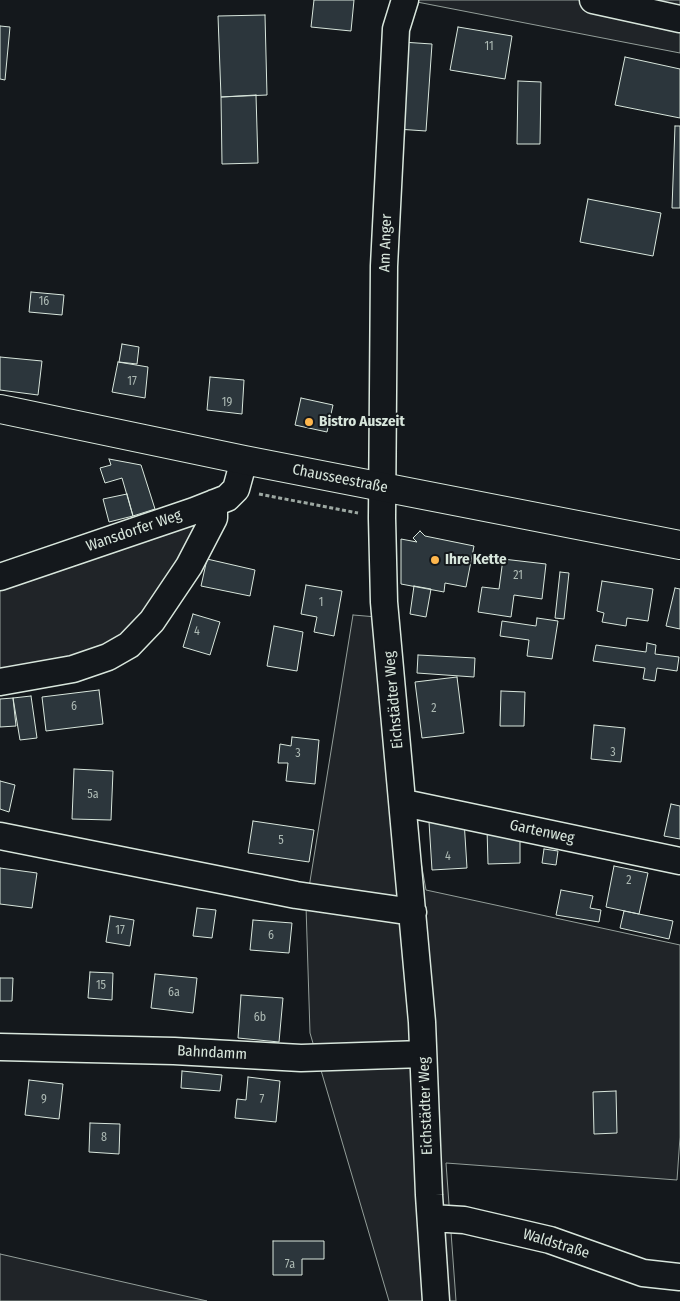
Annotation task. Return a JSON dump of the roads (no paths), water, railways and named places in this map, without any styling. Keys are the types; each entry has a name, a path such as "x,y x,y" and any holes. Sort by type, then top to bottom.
{"main road":[{"name":"Chausseestraße","path":"0,409 244,460 680,545"}],"street":[{"name":"Am Anger","path":"383,487 384,266 396,29 405,0"},
{"path":"593,0 680,19"},
{"path":"0,682 73,669 108,657 129,645 152,621 189,566 244,460"},
{"name":"Eichstädter Weg","path":"383,487 384,602 404,803 424,1054 436,1301"},
{"name":"Wansdorfer Weg","path":"0,576 194,511 225,496"},
{"name":"Gartenweg","path":"404,803 680,861"},
{"path":"0,836 296,894 413,912"},
{"name":"Bahndamm","path":"0,1047 174,1051 301,1058 424,1054"},
{"name":"Waldstraße","path":"431,1218 464,1220 550,1240 643,1273 680,1277"}],"place":[{"name":"Bistro Auszeit","path":"309,422"},
{"name":"Ihre Kette","path":"435,560"}]}
